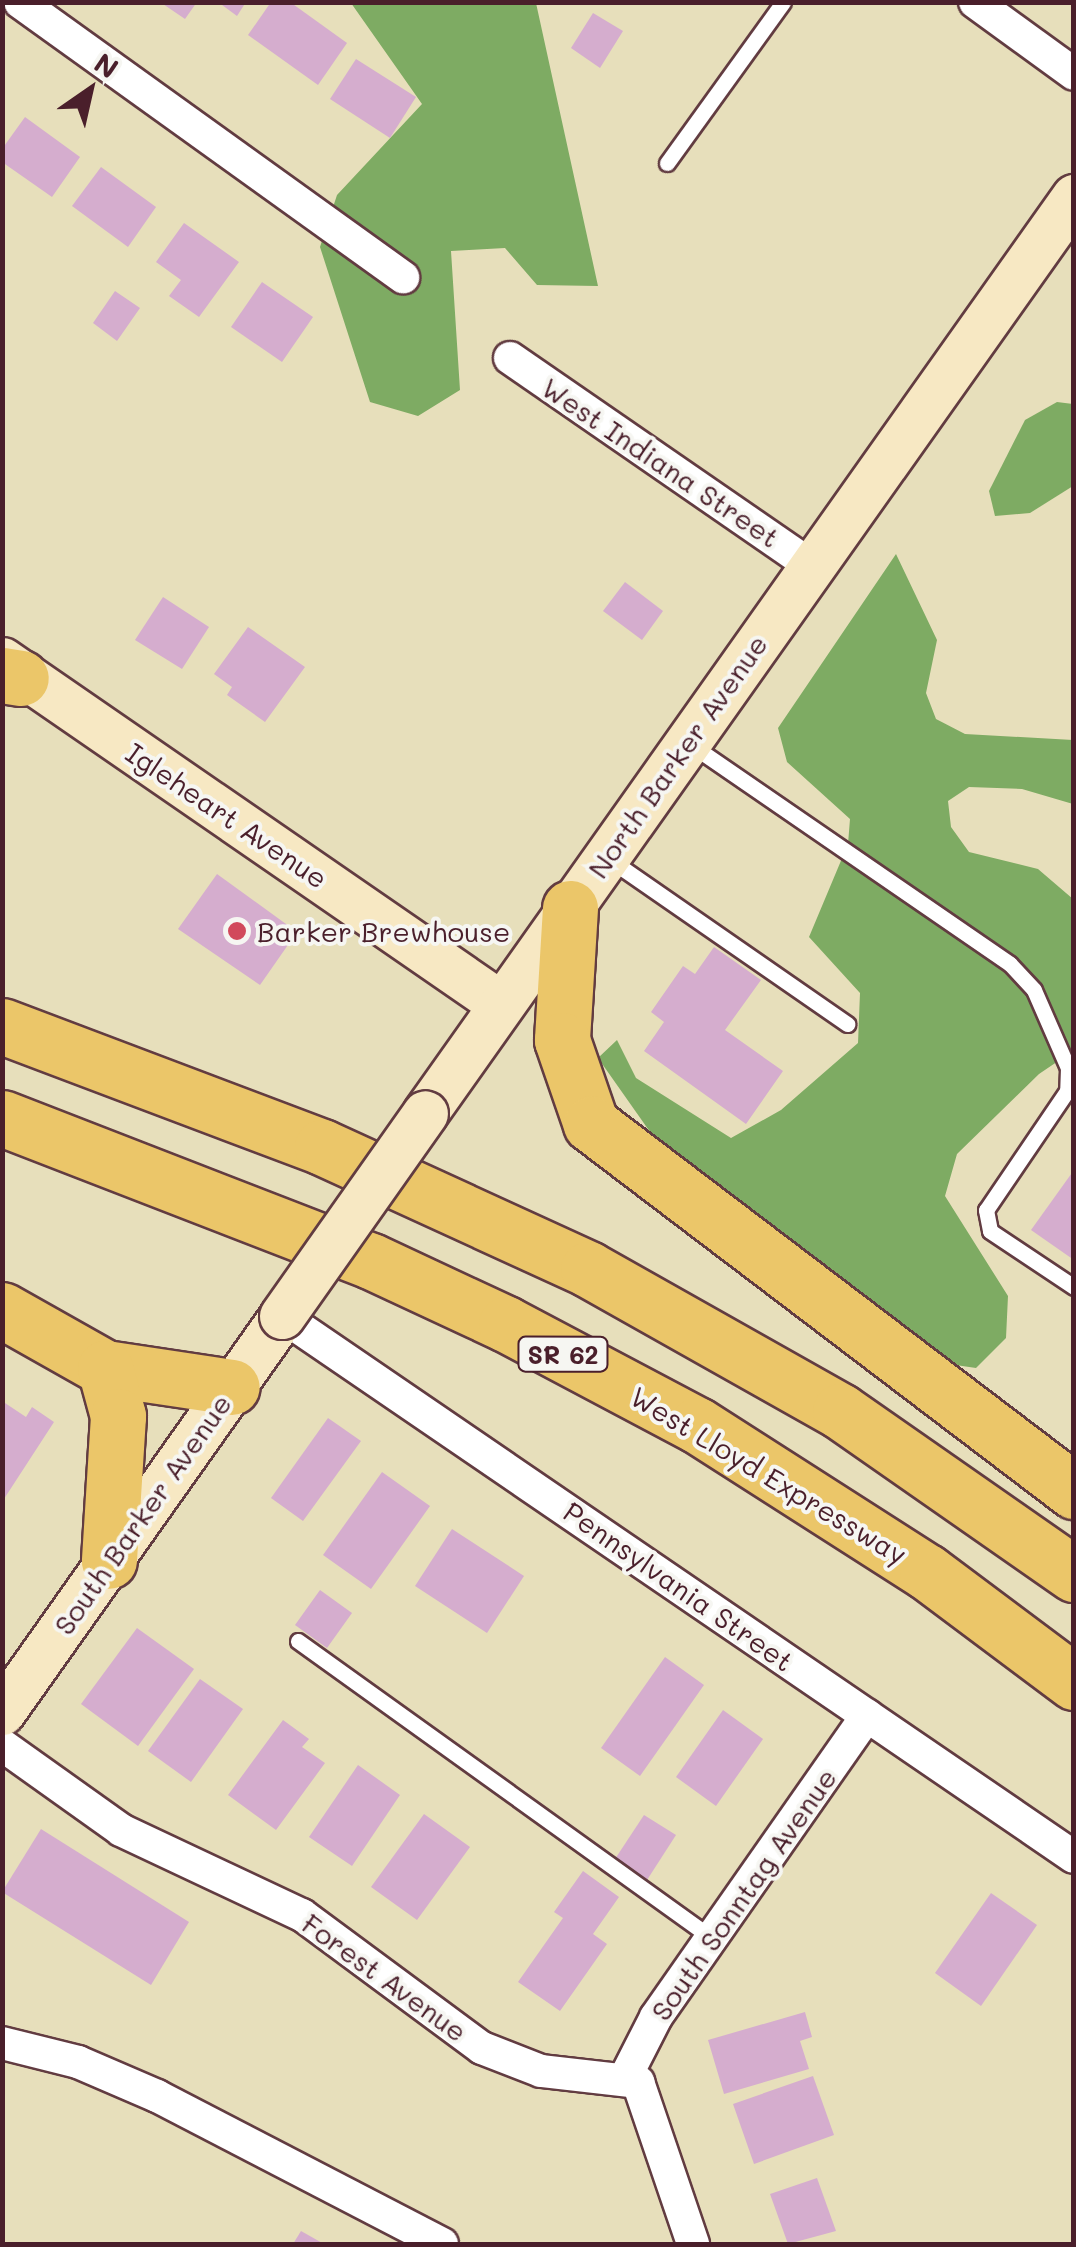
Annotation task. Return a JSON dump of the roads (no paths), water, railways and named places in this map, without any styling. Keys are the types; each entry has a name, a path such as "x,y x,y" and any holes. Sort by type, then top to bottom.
{"highway":[{"path":"570,908 562,1040 591,1124 1074,1491"},
{"path":"2,1026 322,1148 588,1269 840,1412 1074,1574"},
{"name":"West Lloyd Expressway","path":"2,1118 371,1262 575,1360 696,1424 894,1551 1074,1682"},
{"path":"2,1310 105,1368 232,1387"},
{"path":"105,1368 118,1416 109,1560"}],"main road":[{"name":"North Barker Avenue","path":"282,1316 1074,197"},
{"name":"Igleheart Avenue","path":"9,671 501,1004"},
{"name":"South Barker Avenue","path":"2,1712 282,1316"}],"street":[{"path":"20,2 403,276"},
{"path":"976,2 1074,74"},
{"name":"West Indiana Street","path":"510,358 812,566"},
{"name":"Pennsylvania Street","path":"282,1316 1074,1858"},
{"name":"South Sonntag Avenue","path":"626,2076 656,2017 867,1716"},
{"name":"Forest Avenue","path":"2,1745 121,1830 302,1915 482,2048 541,2071 626,2076"},
{"path":"2,2043 78,2062 157,2096 442,2244"},
{"path":"626,2076 638,2082 651,2109 686,2243"}],"lane":[{"path":"668,163 783,2"},
{"path":"687,742 1010,964 1034,990 1068,1068 1067,1090 986,1210 990,1232 1074,1288"},
{"path":"606,857 846,1024"},
{"path":"298,1641 712,1938"}],"place":[{"name":"Barker Brewhouse","path":"237,931"}]}
